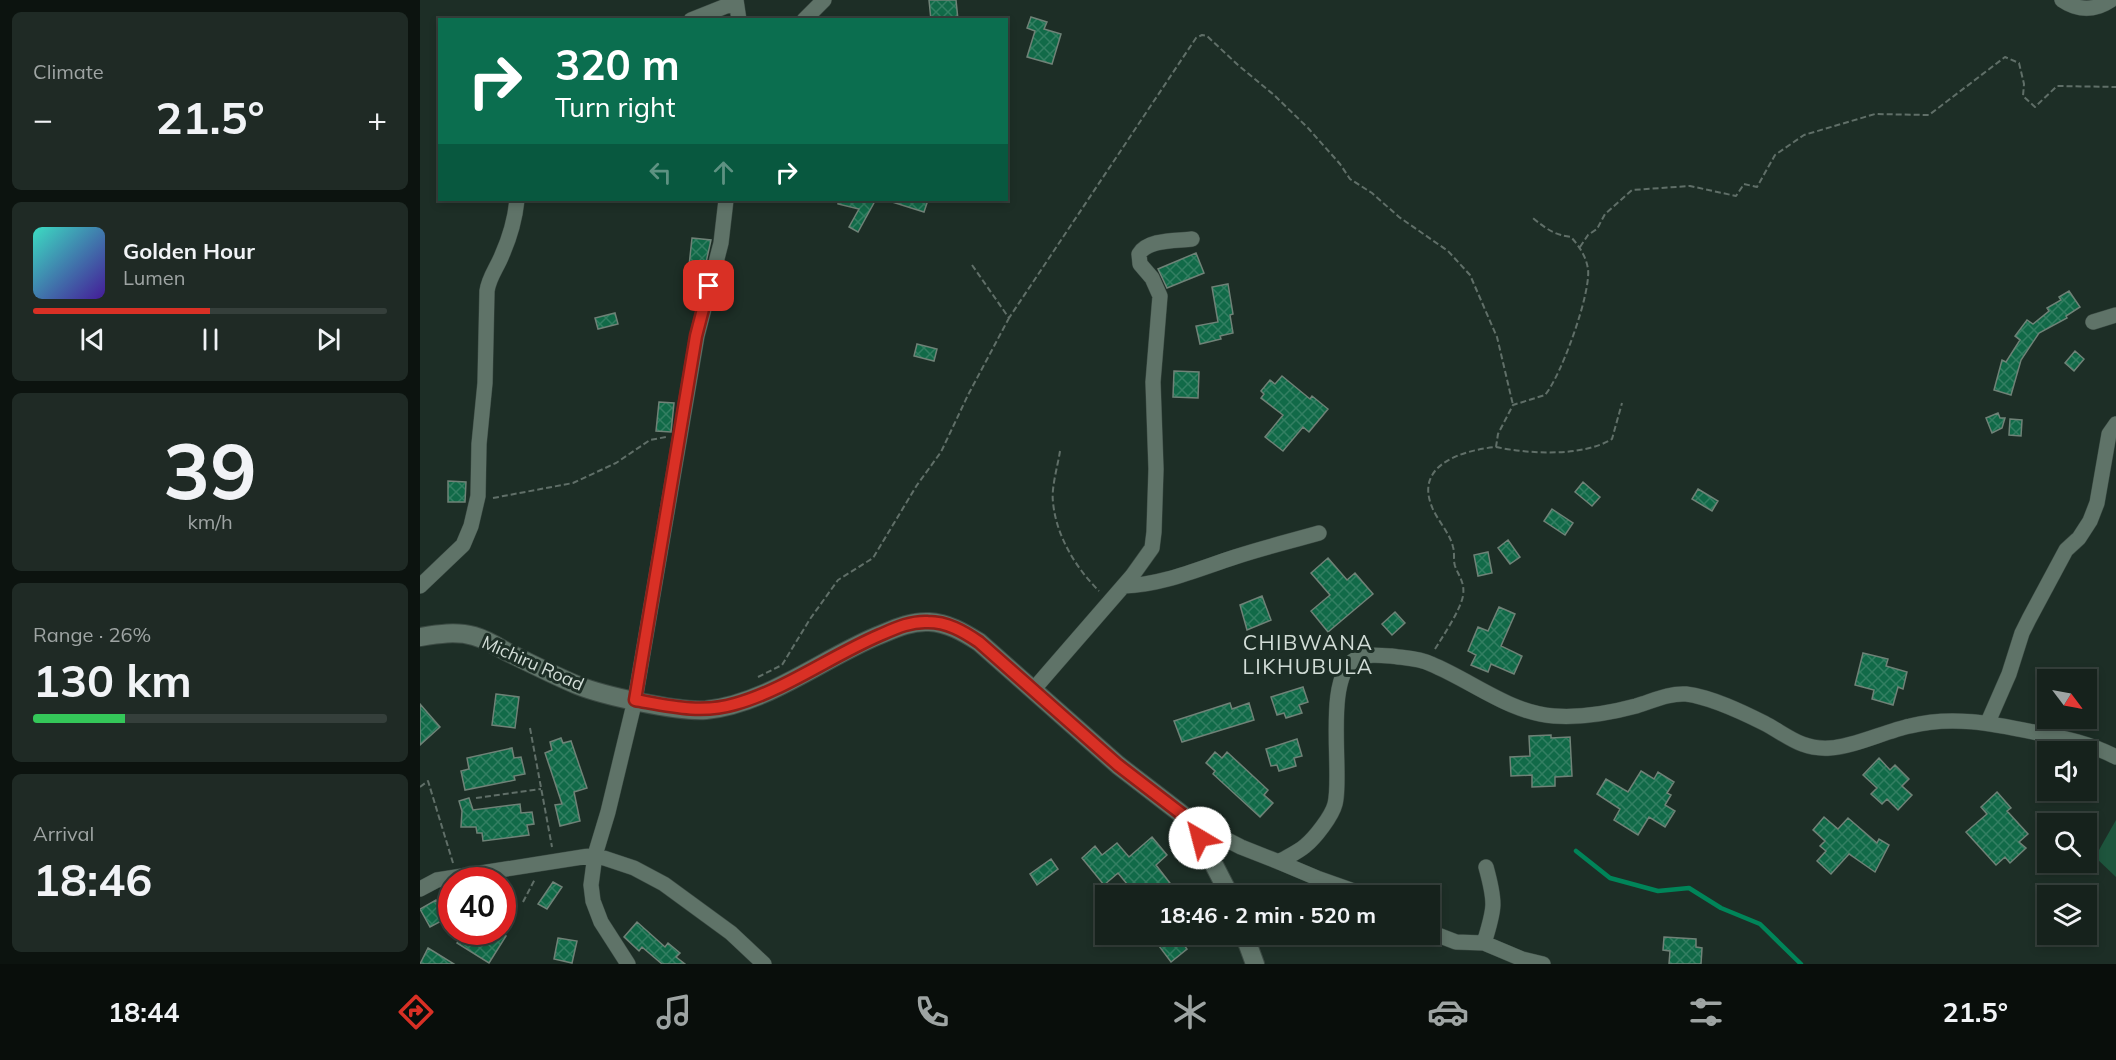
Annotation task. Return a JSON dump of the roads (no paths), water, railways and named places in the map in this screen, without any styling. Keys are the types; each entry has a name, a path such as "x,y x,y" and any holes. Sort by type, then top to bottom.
{"street":[{"path":"806,18 824,0"},
{"path":"2062,0 2085,9 2102,7 2111,0"},
{"path":"696,18 736,1 739,18"},
{"path":"420,586 463,545 477,503 479,444 485,383 487,291 489,281 513,225 517,201"},
{"path":"628,964 601,922 593,901 591,885 595,855 608,812 635,700 696,336 719,251 726,201"},
{"path":"1033,690 1124,586 1152,549 1156,469 1154,382 1160,296 1152,278 1140,264 1138,254 1143,247 1150,244 1192,239"},
{"path":"2093,322 2116,315"},
{"path":"1988,722 2029,620 2066,550 2086,528 2093,513 2097,503 2109,434 2116,424"},
{"path":"1124,586 1142,586 1160,582 1319,533"},
{"name":"Michiru Road","path":"420,636 448,633 474,636 579,686 635,700 677,708 705,710 735,704 766,692 863,642 908,623 928,621 945,624 979,642 1118,765 1192,822 1224,885"},
{"path":"1279,862 1306,846 1322,827 1335,804 1337,710 1342,678 1351,661 1366,655 1429,663 1521,709 1552,716 1581,717 1636,706 1665,696 1687,694 1721,704 1765,724 1796,743 1817,748 1832,748 1909,726 1941,720 1988,722 2090,744 2116,757"},
{"path":"1192,822 1241,848 1339,885"},
{"path":"420,889 436,880 595,855 634,868 664,884 731,933 764,964"},
{"path":"1484,943 1494,913 1493,894 1486,867"},
{"path":"1440,936 1456,942 1484,943 1522,959 1543,964"},
{"path":"1248,945 1255,964"}],"waterway":[{"path":"1576,851 1610,878 1658,891 1689,888 1721,908 1760,924 1801,964"}],"district":[{"name":"CHIBWANA LIKHUBULA","path":"1308,654"}]}
